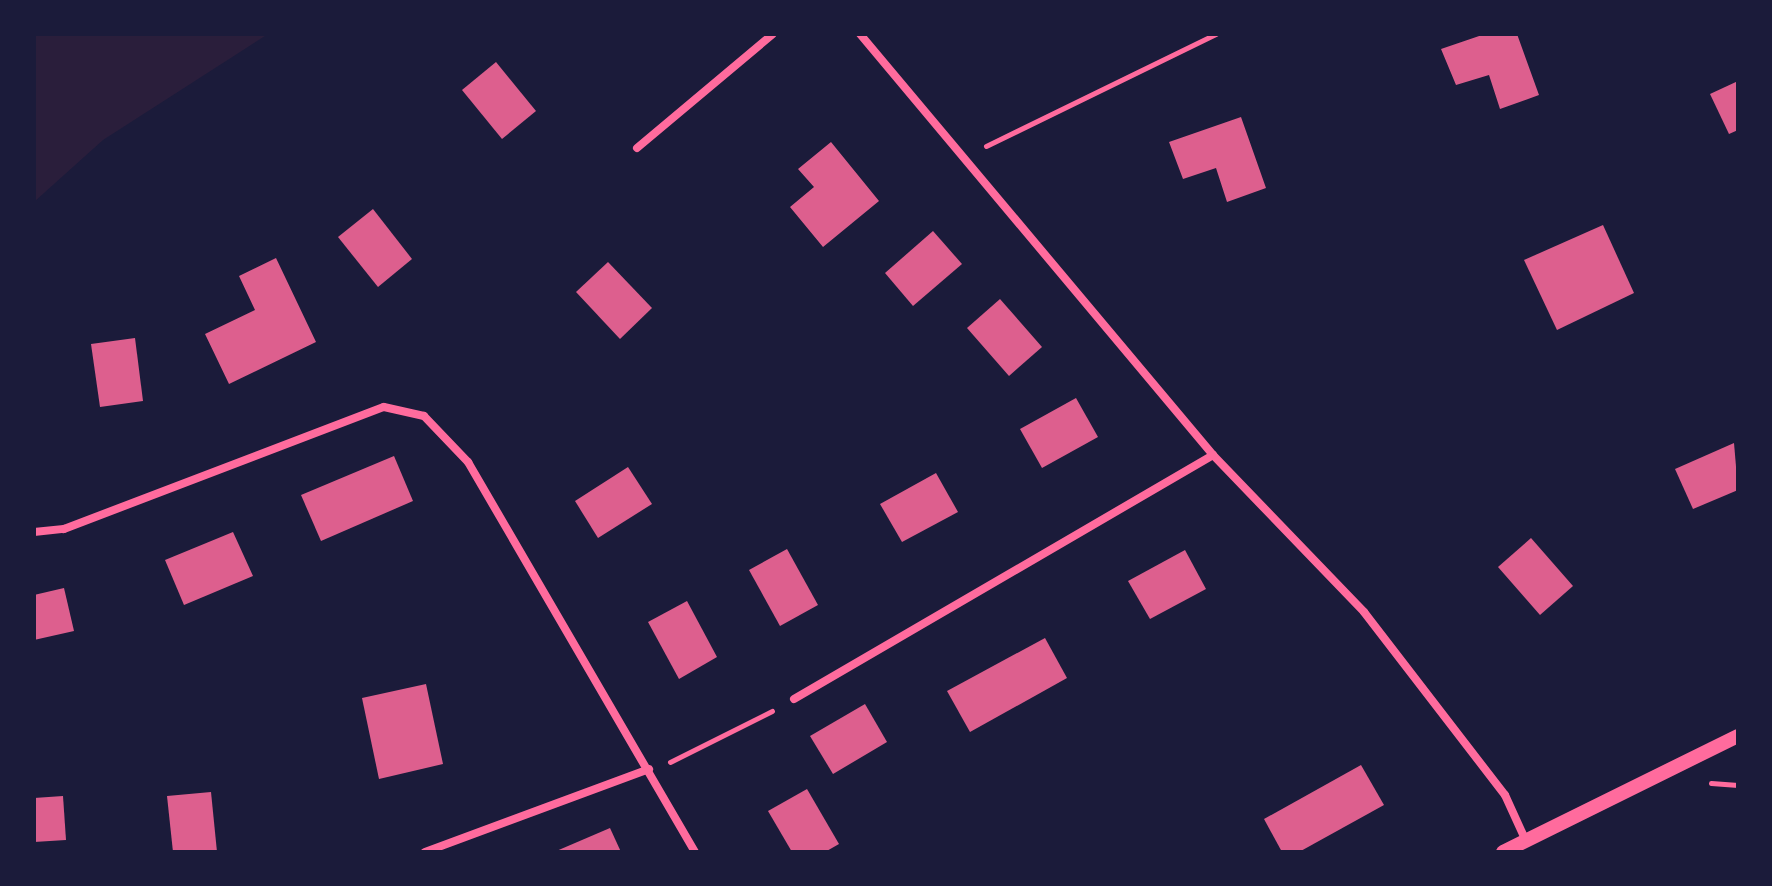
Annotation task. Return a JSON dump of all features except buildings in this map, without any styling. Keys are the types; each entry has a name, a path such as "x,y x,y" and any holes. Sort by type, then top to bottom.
{"street":[{"path":"637,148 773,34"},
{"path":"860,34 1213,455 1364,612 1505,795 1526,841"},
{"path":"34,532 64,529 384,407 424,416 468,462 695,852"},
{"path":"794,699 1213,455"},
{"path":"1503,852 1738,736"},
{"path":"425,852 649,769"}],"path":[{"path":"964,158 1216,34"},
{"path":"649,769 685,757 794,699"}],"shaded area":[{"path":"34,34 268,34 103,140 34,202"}]}
